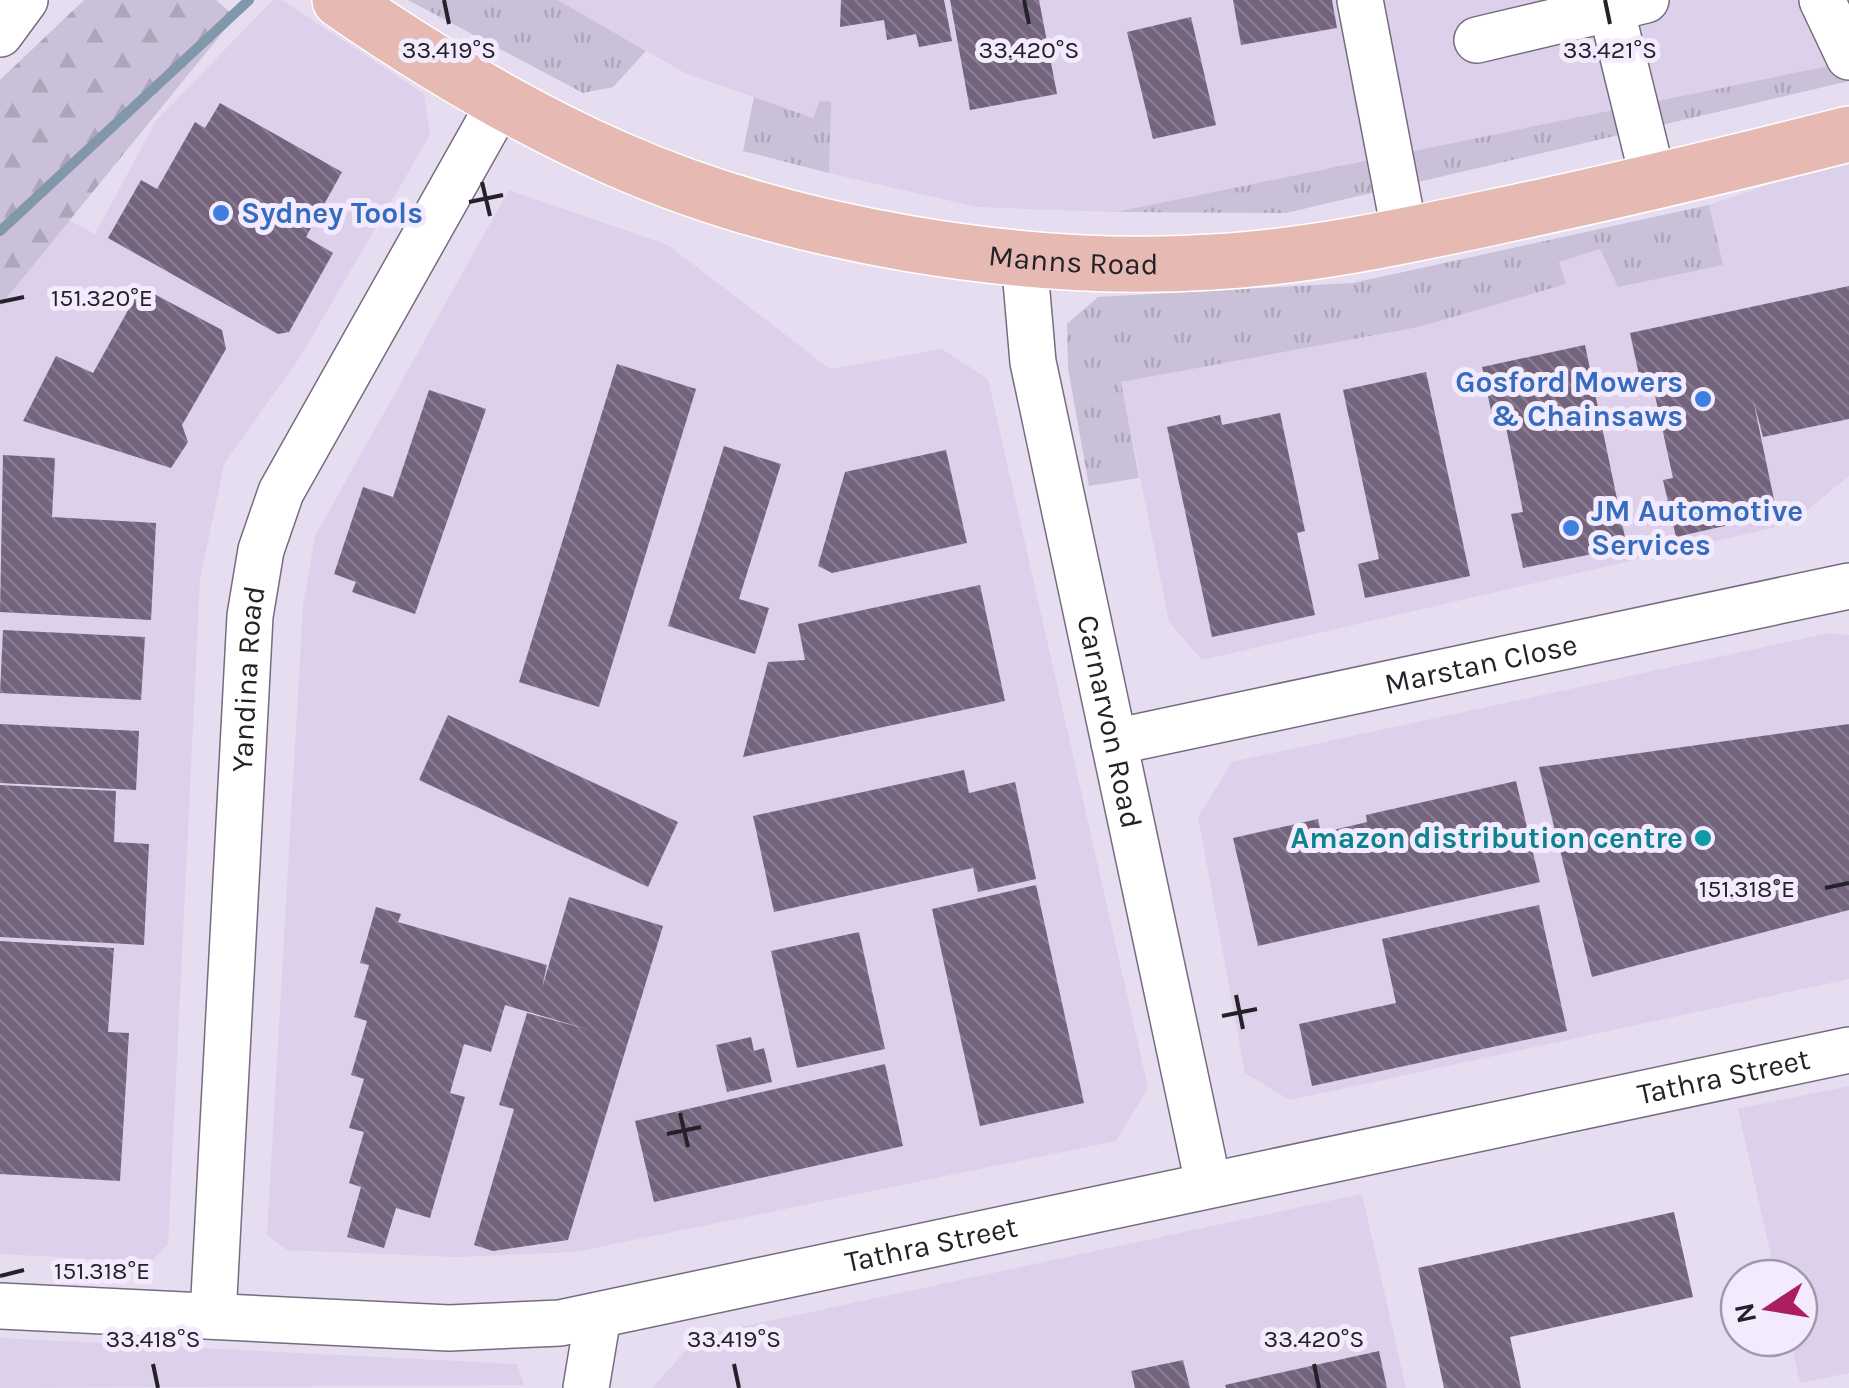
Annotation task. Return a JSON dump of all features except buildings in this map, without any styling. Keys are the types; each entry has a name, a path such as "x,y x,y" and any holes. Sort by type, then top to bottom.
{"main road":[{"name":"Manns Road","path":"340,0 501,101 616,159 707,192 841,231 1024,258 1158,265 1216,262 1405,235 1654,183 1849,134"}],"street":[{"path":"0,34 25,0"},
{"path":"1360,0 1405,235"},
{"path":"1822,0 1849,57"},
{"path":"1478,40 1622,3 1654,183"},
{"name":"Yandina Road","path":"214,1316 250,616 261,550 282,492 501,101"},
{"name":"Carnarvon Road","path":"1024,258 1033,362 1208,1183"},
{"name":"Marstan Close","path":"1114,742 1849,586"},
{"name":"Tathra Street","path":"0,1306 485,1329 598,1316 1208,1183 1849,1050"},
{"path":"586,1388 598,1316"}],"shaded area":[{"path":"273,0 282,0 424,94 430,135 300,357 224,464 200,580 168,1245 150,1262 0,1254 0,302 56,213 95,234 156,121"},
{"path":"558,0 1849,0 1849,21 1839,64 1116,212 977,207 829,173 830,102 814,118 685,73"},
{"path":"1849,157 1849,476 1790,524 1202,660 1169,622 1121,382 1419,327 1566,284 1559,262 1600,249 1722,264 1709,205"},
{"path":"509,190 668,245 830,369 942,349 988,379 1148,1088 1116,1141 575,1252 456,1257 287,1250 267,1235 303,606 315,536"},
{"path":"1829,633 1849,635 1849,979 1290,1100 1245,1073 1198,817 1232,762"},
{"path":"1849,1086 1849,1373 1800,1383 1794,1358 1819,1358 1819,1258 1772,1258 1738,1109"},
{"path":"1362,1194 1406,1388 652,1388 699,1336"},
{"path":"0,1338 517,1364 524,1385 0,1388"}],"green space":[{"path":"84,0 216,0 235,17 0,306 0,80"},
{"path":"408,0 558,0 646,51 613,87 583,93"},
{"path":"1849,21 1849,81 1286,213 1116,212 1838,64"},
{"path":"754,97 813,118 820,101 831,102 829,173 743,151"},
{"path":"1709,205 1723,265 1618,287 1600,249 1559,262 1566,284 1419,327 1121,382 1139,478 1089,486 1068,368 1067,324 1098,297 1353,283"}],"waterway":[{"path":"0,231 249,0"}],"place":[{"name":"Sydney Tools","path":"221,213"},
{"name":"Gosford Mowers & Chainsaws","path":"1703,399"},
{"name":"JM Automotive Services","path":"1571,528"},
{"name":"Amazon distribution centre","path":"1703,838"}]}
